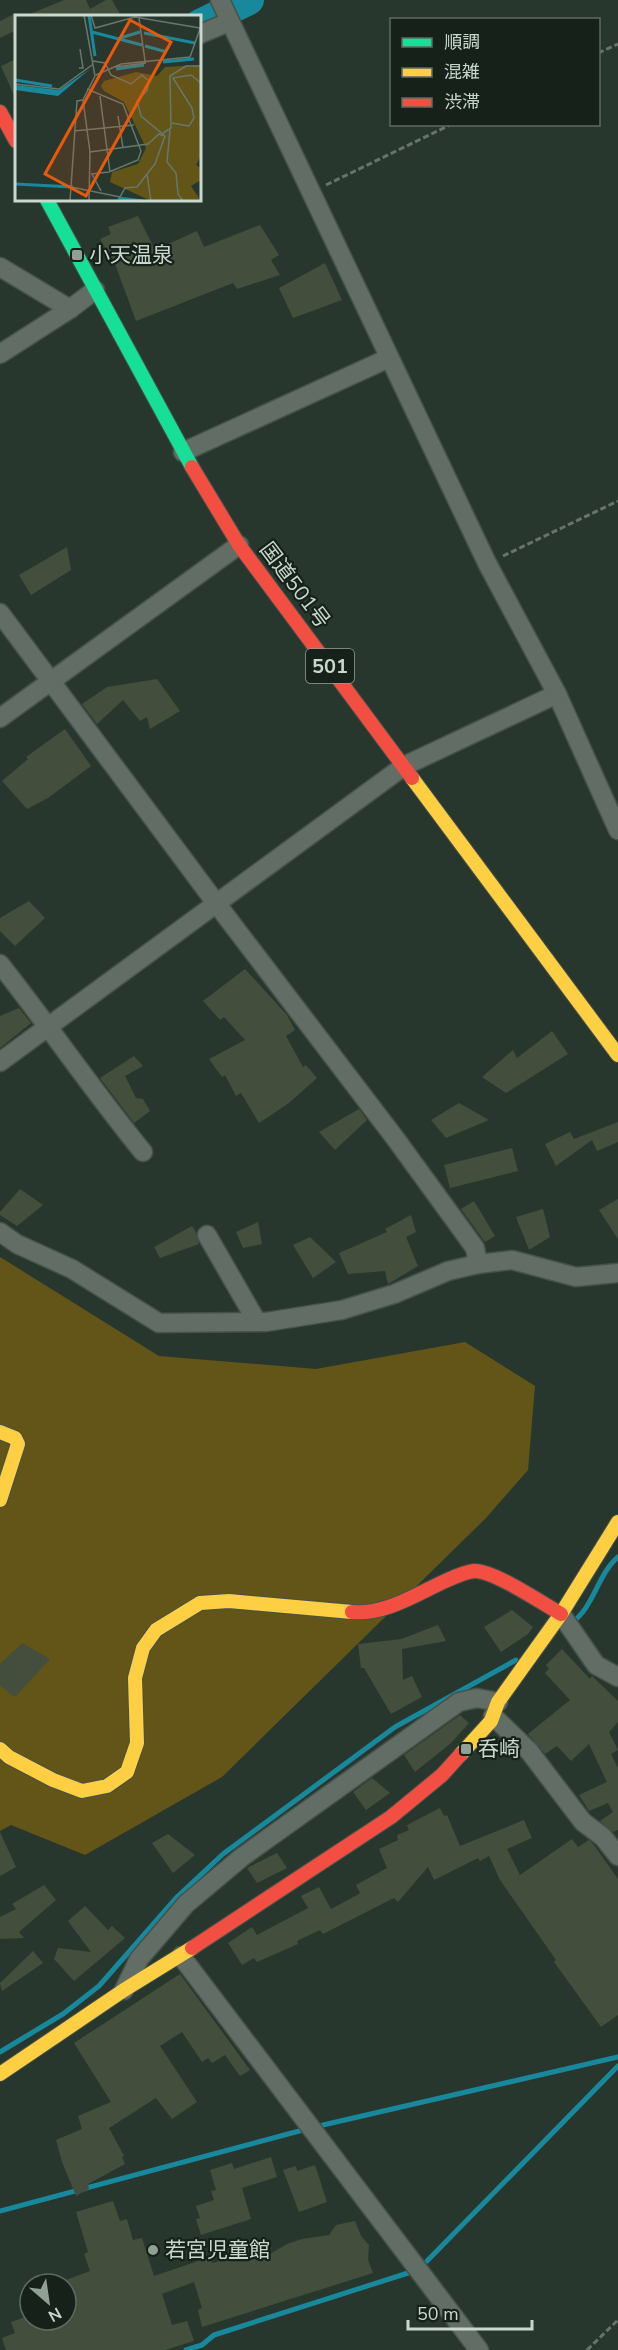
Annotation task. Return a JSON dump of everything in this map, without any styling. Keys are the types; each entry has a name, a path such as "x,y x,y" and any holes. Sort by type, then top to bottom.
{"main road":[{"path":"4,115 15,139"},
{"name":"国道501号","path":"48,201 183,452 239,545 618,1055"},
{"path":"0,1432 15,1438 18,1444 0,1500"},
{"path":"0,2074 124,1990 181,1956 391,1817 442,1775 491,1721 496,1709 558,1619 618,1522"},
{"path":"0,1749 9,1757 53,1780 82,1791 107,1786 127,1772 138,1743 135,1678 143,1648 156,1630 200,1603 229,1601 362,1612 387,1608 453,1578 474,1572 491,1574 558,1619"}],"street":[{"path":"201,33 225,10 486,563 556,694 618,830"},
{"path":"0,267 69,309"},
{"path":"0,354 95,290"},
{"path":"183,452 389,358"},
{"path":"0,718 239,545"},
{"path":"0,613 395,1138 475,1248 478,1264"},
{"path":"0,1062 404,766 556,694"},
{"path":"0,964 143,1152"},
{"path":"0,1232 17,1244 72,1269 159,1323 257,1322 342,1310 394,1294 448,1271 478,1264 512,1260 576,1277 618,1273"},
{"path":"207,1235 257,1322"},
{"path":"558,1619 575,1634 596,1665 618,1677"},
{"path":"124,1990 139,1959 186,1904 242,1857 459,1702 477,1698 496,1709 583,1822 603,1837 618,1856"},
{"path":"181,1956 479,2350"}],"path":[{"path":"600,52 618,44"},
{"path":"310,192 448,126"},
{"path":"486,563 518,550 618,501"},
{"path":"587,2350 618,2320"}],"shaded area":[{"path":"0,1257 159,1356 316,1369 465,1342 535,1386 528,1470 486,1518 222,1777 85,1855 11,1825 0,1831"}],"building":[{"path":"64,0 86,0 90,9 106,0 112,0 120,15 27,15"},
{"path":"16,13 15,30 0,38 0,21"},
{"path":"15,59 15,98 1,66"},
{"path":"138,216 155,250 197,231 204,247 260,225 279,255 271,260 280,275 237,289 233,283 136,321 114,261 112,262 100,239 111,234 108,227"},
{"path":"325,263 342,300 293,318 279,288"},
{"path":"67,547 71,570 31,595 19,575"},
{"path":"157,679 180,711 150,729 147,717 140,721 123,700 97,724 82,704 107,687"},
{"path":"65,729 91,766 48,798 27,809 2,781 28,759 26,757"},
{"path":"29,901 45,918 15,946 0,931 0,918"},
{"path":"245,969 287,1015 295,1030 286,1036 303,1067 306,1065 317,1078 289,1103 259,1123 241,1093 236,1096 225,1075 222,1077 209,1059 245,1040 224,1017 220,1020 203,1001"},
{"path":"19,1008 31,1023 0,1048 0,1016"},
{"path":"552,1031 568,1054 506,1093 482,1077 513,1050 517,1058"},
{"path":"134,1056 143,1066 125,1076 136,1098 143,1099 150,1111 134,1123 100,1078"},
{"path":"459,1103 489,1120 446,1138 431,1120"},
{"path":"359,1109 367,1120 335,1150 319,1132"},
{"path":"618,1122 618,1142 597,1151 592,1140 556,1166 545,1144 570,1132 574,1139"},
{"path":"512,1148 518,1171 450,1188 444,1165"},
{"path":"20,1189 43,1205 17,1226 0,1215 0,1212"},
{"path":"618,1199 618,1239 599,1210"},
{"path":"474,1201 495,1236 485,1242 461,1209"},
{"path":"543,1209 550,1237 529,1250 516,1217"},
{"path":"411,1215 416,1232 406,1237 418,1266 388,1284 385,1271 348,1274 339,1253 387,1232 385,1229"},
{"path":"258,1222 262,1244 243,1248 236,1232"},
{"path":"192,1226 199,1244 160,1258 154,1247"},
{"path":"310,1237 336,1262 313,1278 293,1245"},
{"path":"512,1610 533,1627 528,1634 501,1652 484,1627"},
{"path":"438,1625 446,1641 402,1649 403,1680 412,1676 422,1697 391,1714 364,1668 361,1668 358,1644 401,1639"},
{"path":"22,1643 50,1659 15,1697 0,1686 0,1664"},
{"path":"562,1649 590,1679 592,1676 618,1701 618,1722 609,1732 618,1750 611,1754 618,1768 618,1830 613,1832 600,1821 613,1812 608,1803 589,1811 579,1795 607,1782 589,1744 571,1761 557,1746 545,1754 528,1734 570,1700 545,1673 549,1669 546,1665"},
{"path":"460,1715 469,1723 451,1743 415,1772 404,1755"},
{"path":"372,1778 390,1793 366,1810 353,1792"},
{"path":"440,1808 444,1816 447,1815 460,1846 524,1820 532,1838 507,1849 520,1875 572,1839 578,1847 589,1840 594,1845 618,1879 618,2015 601,2027 554,1962 556,1960 500,1880 489,1856 480,1861 478,1858 434,1880 428,1867 398,1902 394,1898 323,1934 320,1930 297,1941 298,1944 257,1962 254,1958 242,1965 228,1943 252,1927 257,1935 308,1908 301,1896 319,1887 331,1909 357,1895 360,1893 356,1885 387,1868 379,1849 398,1840 397,1835 409,1830 407,1825"},
{"path":"0,1832 16,1867 0,1876"},
{"path":"168,1834 195,1855 173,1873 152,1843"},
{"path":"277,1853 287,1868 257,1883 247,1868"},
{"path":"44,1885 56,1900 19,1932 24,1938 0,1939 0,1917 16,1909 12,1904"},
{"path":"85,1906 108,1930 112,1926 125,1938 74,1981 54,1959 58,1948 91,1952 68,1921"},
{"path":"33,1951 43,1963 2,1991 0,1983"},
{"path":"180,1974 250,2070 240,2076 225,2055 212,2063 208,2058 202,2062 182,2032 160,2046 197,2102 172,2119 156,2098 109,2128 124,2156 122,2157 125,2164 88,2184 89,2189 76,2196 56,2140 82,2129 78,2116 111,2102 74,2043"},
{"path":"271,2157 277,2177 242,2188 251,2219 201,2235 196,2219 200,2218 196,2206 214,2200 211,2191 216,2190 210,2170 232,2163 234,2169"},
{"path":"315,2165 327,2202 299,2212 283,2170 296,2166 297,2171"},
{"path":"113,2201 120,2221 127,2219 133,2240 142,2238 154,2276 210,2257 212,2263 234,2257 236,2260 260,2251 270,2254 287,2244 302,2239 329,2235 336,2225 355,2221 361,2236 369,2245 368,2260 373,2273 202,2327 198,2310 202,2308 194,2282 162,2294 172,2325 187,2321 194,2341 165,2350 6,2350 2,2338 15,2333 11,2322 18,2320 18,2332 78,2332 78,2276 90,2271 84,2254 88,2252 76,2212"}],"waterway":[{"path":"201,24 249,0"},
{"path":"571,1623 585,1609 605,1573 618,1557"},
{"path":"0,2052 63,2014 99,1986 177,1897 223,1854 395,1727 516,1660"},
{"path":"323,2125 618,2057"},
{"path":"427,2261 618,2066"},
{"path":"0,2211 303,2130"},
{"path":"186,2350 202,2345 214,2335 408,2273"}],"traffic: fast":[{"path":"48,201 192,467"}],"traffic: slow":[{"path":"412,778 618,1055"},
{"path":"0,1432 15,1438 18,1444 0,1500"},
{"path":"461,1754 491,1721 498,1702 561,1614 618,1522"},
{"path":"0,1749 9,1757 53,1780 82,1791 107,1786 127,1772 137,1743 135,1678 143,1648 156,1630 200,1603 229,1601 352,1612"},
{"path":"0,2074 124,1990 192,1948"}],"traffic: jam":[{"path":"0,112 15,139"},
{"path":"192,467 239,545 412,778"},
{"path":"352,1612 387,1607 454,1577 474,1571 505,1581 561,1614"},
{"path":"192,1948 391,1817 442,1775 461,1754"}],"place":[{"name":"小天温泉","path":"77,255"},
{"name":"呑崎","path":"466,1749"},
{"name":"若宮児童館","path":"153,2250"}]}
